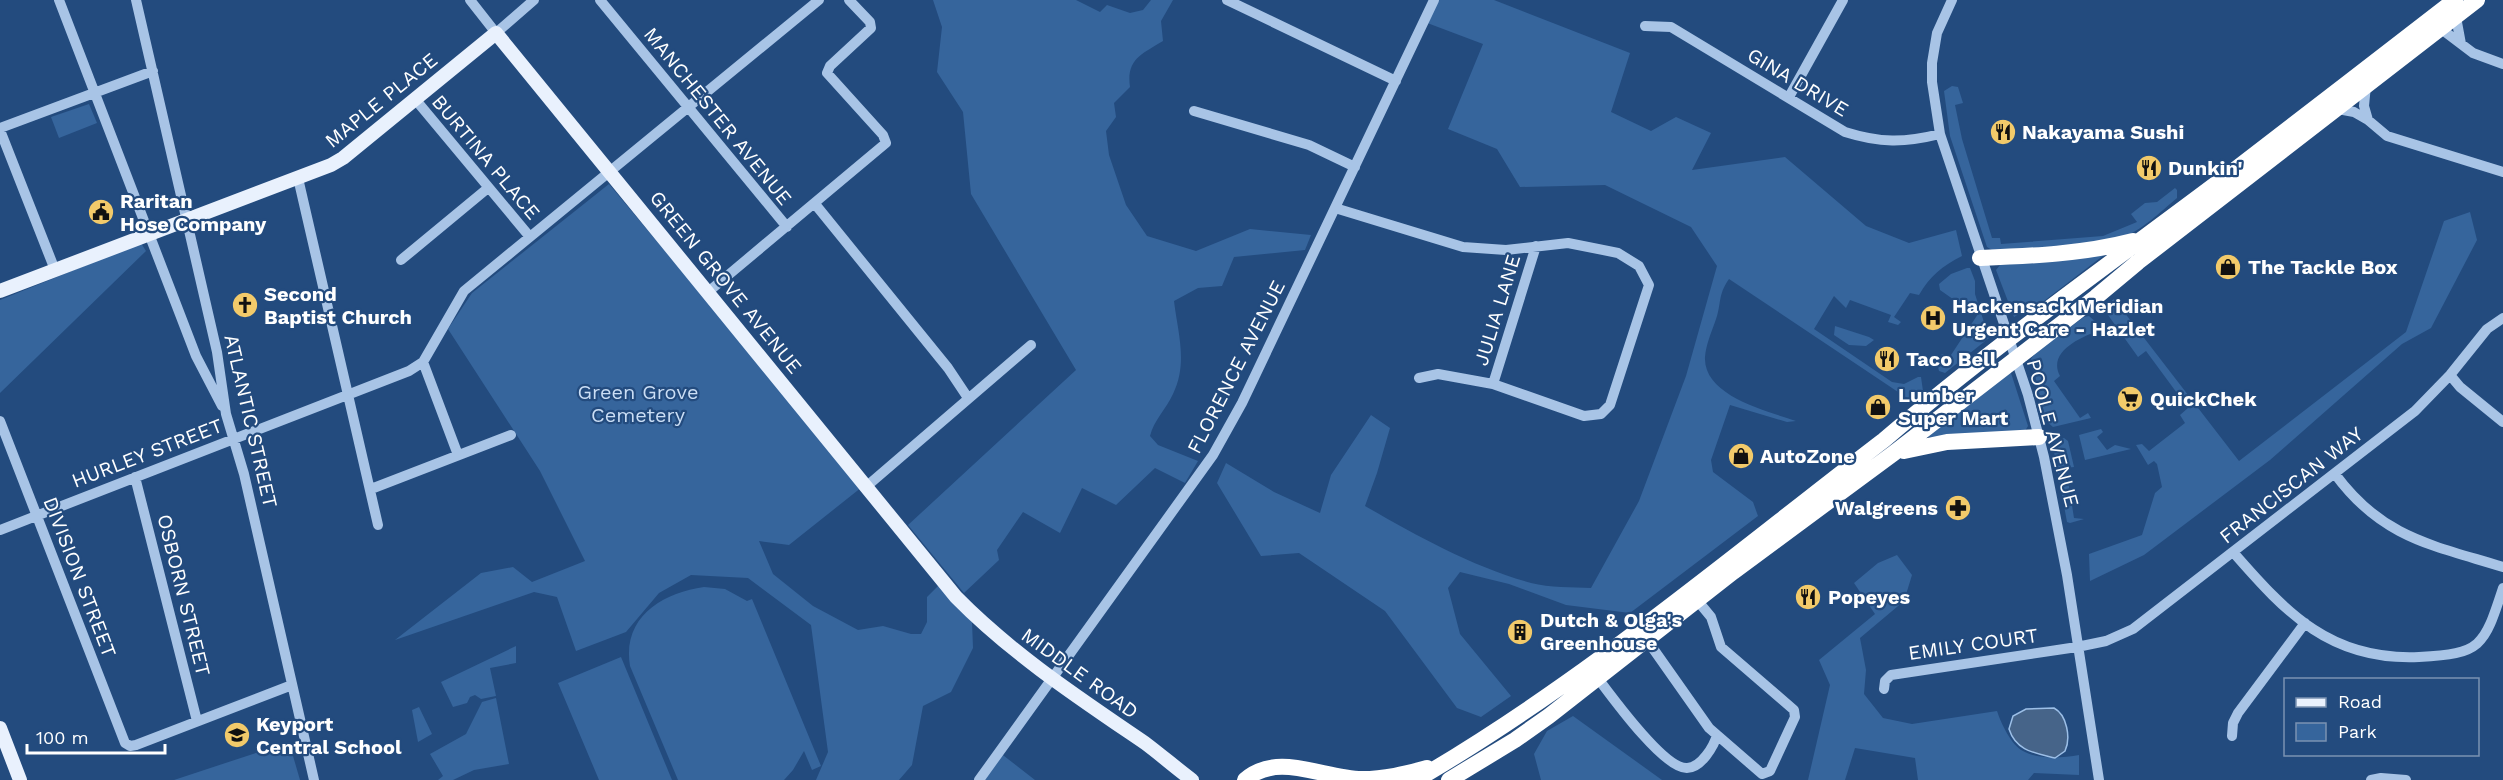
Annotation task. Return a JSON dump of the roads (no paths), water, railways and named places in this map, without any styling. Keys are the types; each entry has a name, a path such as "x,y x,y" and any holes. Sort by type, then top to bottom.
{"highway":[{"path":"1416,780 1445,764 1542,700 1620,643 1884,440 2008,340 2455,0"},
{"path":"1449,780 1515,740 1894,453 2152,250 2477,0"},
{"path":"1980,258 2084,251 2140,240"},
{"path":"1894,453 1947,442 2039,437"},
{"path":"1466,780 1479,762"},
{"path":"1245,780 1257,771 1279,766 1360,779 1394,777 1445,764"}],"main road":[{"name":"MAPLE PLACE","path":"0,291 298,178 343,158 496,33"},
{"name":"GREEN GROVE AVENUE","path":"496,33 951,590"},
{"name":"MIDDLE ROAD","path":"951,590 995,635 1192,780"},
{"path":"0,728 20,780"}],"street":[{"path":"59,0 196,356 226,414"},
{"name":"ATLANTIC STREET","path":"136,0 217,352 226,414 244,474 314,780"},
{"name":"GREEN GROVE AVENUE","path":"470,0 496,33"},
{"name":"MAPLE PLACE","path":"496,33 534,0"},
{"name":"MANCHESTER AVENUE","path":"600,0 787,227"},
{"path":"458,456 423,362 464,291 819,0"},
{"path":"708,292 886,143 883,135 827,73 830,66 875,25 849,0"},
{"path":"1227,0 1396,81"},
{"name":"FLORENCE AVENUE","path":"979,780 1213,455 1242,403 1434,0"},
{"path":"1789,97 1843,0"},
{"name":"POOLE AVENUE","path":"1952,0 1937,33 1932,63 1933,90 1940,134 2028,395 2039,437 2066,566 2099,780"},
{"path":"2456,17 2462,44"},
{"name":"GINA DRIVE","path":"1645,26 1671,27 1845,132 1866,139 1911,141 1940,134"},
{"path":"2440,28 2473,53 2503,64"},
{"path":"55,270 0,129 153,71"},
{"path":"2366,85 2364,106 2368,120"},
{"name":"BURTINA PLACE","path":"415,99 530,237"},
{"path":"2338,108 2354,112 2387,136 2503,172"},
{"path":"1194,111 1309,145 1354,167"},
{"path":"298,178 378,525"},
{"path":"401,260 488,188"},
{"path":"814,204 948,368 968,398"},
{"path":"1335,208 1463,247 1506,250 1568,243 1618,253 1639,266 1649,285 1610,405 1600,414 1584,416 1493,384 1437,374 1419,378"},
{"name":"JULIA LANE","path":"1493,384 1536,246"},
{"name":"FRANCISCAN WAY","path":"2077,647 2106,641 2133,629 2335,474 2415,411 2450,375 2487,329 2503,318"},
{"path":"867,486 1030,345"},
{"name":"HURLEY STREET","path":"0,530 409,371 423,362"},
{"path":"2450,375 2460,387 2503,422"},
{"name":"DIVISION STREET","path":"0,421 123,739 128,745 136,745 197,721"},
{"path":"371,489 511,435"},
{"path":"2335,474 2357,501 2396,531 2418,541 2503,567"},
{"name":"OSBORN STREET","path":"135,477 197,721"},
{"path":"2233,552 2270,594 2305,623 2335,642 2368,654 2399,658 2450,655 2471,649 2482,640 2491,624 2503,588"},
{"path":"1647,640 1689,702 1717,735 1761,774 1770,771 1796,714 1721,647 1711,617 1697,600"},
{"path":"2232,736 2233,723 2238,713 2305,623"},
{"name":"EMILY COURT","path":"1884,689 1885,681 1891,675 2077,647"},
{"path":"1597,677 1643,734 1672,764 1684,768 1692,767 1713,749 1717,735"},
{"path":"197,721 292,685"},
{"path":"2371,780 2381,778 2406,780"}],"place":[{"name":"Nakayama Sushi","path":"2003,132"},
{"name":"Dunkin'","path":"2149,168"},
{"name":"Raritan Hose Company","path":"101,212"},
{"name":"The Tackle Box","path":"2228,267"},
{"name":"Second Baptist Church","path":"245,305"},
{"name":"Hackensack Meridian Urgent Care - Hazlet","path":"1933,318"},
{"name":"Taco Bell","path":"1887,359"},
{"name":"QuickChek","path":"2130,399"},
{"name":"Lumber Super Mart","path":"1878,407"},
{"name":"AutoZone","path":"1741,456"},
{"name":"Walgreens","path":"1958,508"},
{"name":"Popeyes","path":"1808,597"},
{"name":"Dutch & Olga's Greenhouse","path":"1520,632"},
{"name":"Keyport Central School","path":"237,735"}],"park label":[{"name":"Green Grove Cemetery","path":"638,404"}]}
